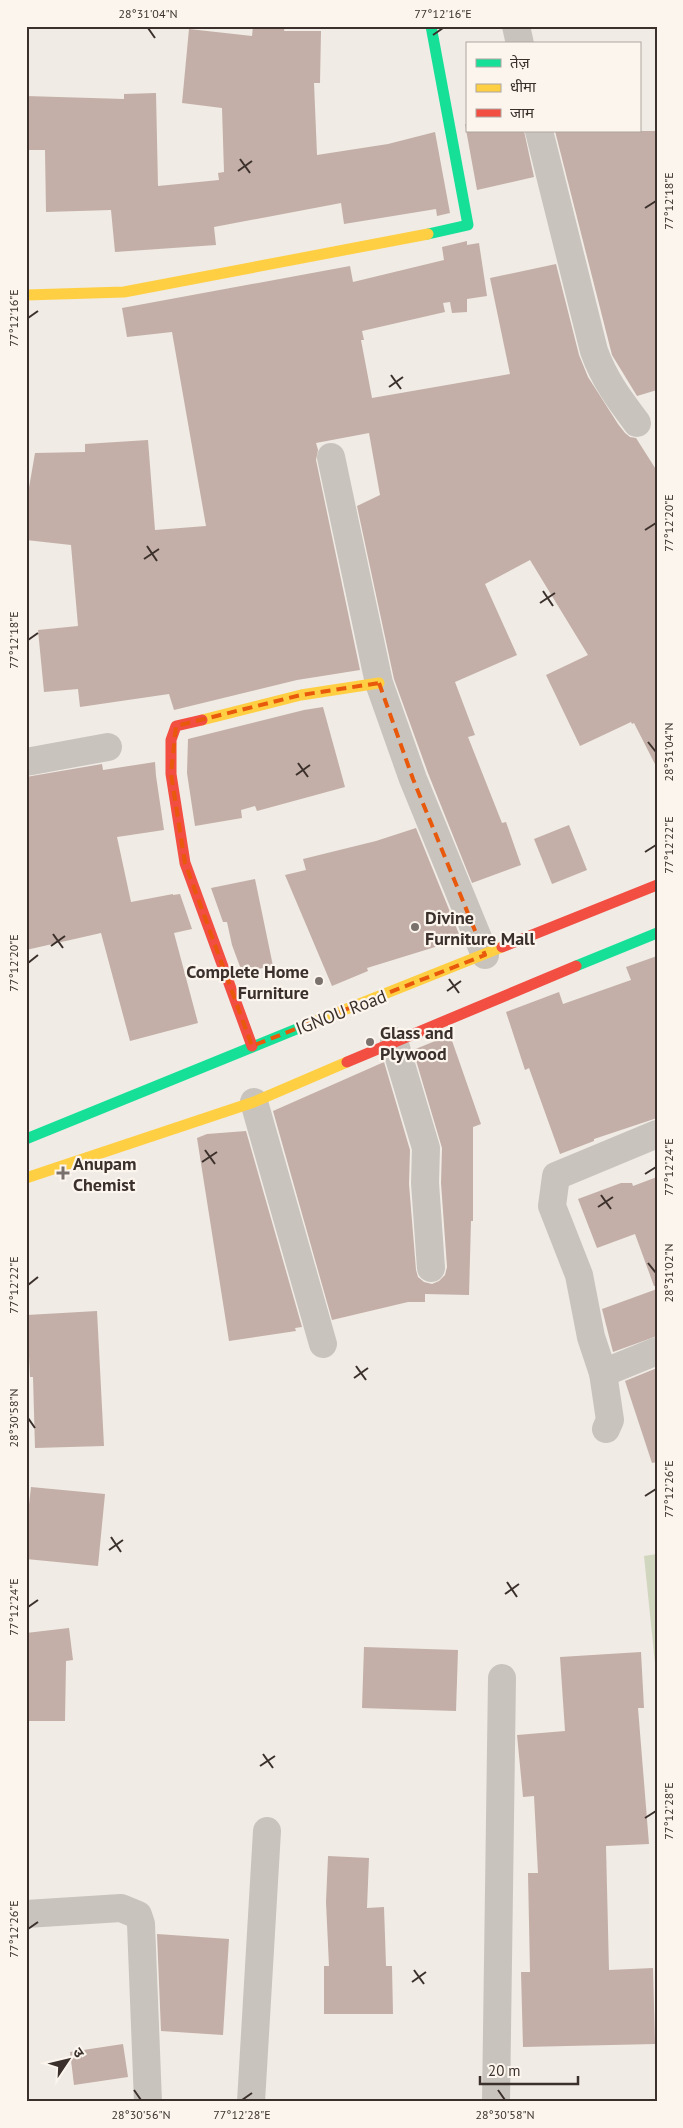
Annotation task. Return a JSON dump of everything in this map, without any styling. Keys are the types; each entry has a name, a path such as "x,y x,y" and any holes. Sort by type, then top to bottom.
{"street":[{"path":"26,295 124,292 403,240 468,225 431,26"},
{"path":"516,26 520,42"},
{"path":"538,132 594,351 601,371 612,390 637,423"},
{"path":"331,457 379,683 413,780 485,955"},
{"path":"252,1046 185,863 171,774 172,740 176,726 301,695 379,683"},
{"path":"26,762 108,747"},
{"name":"IGNOU Road","path":"26,1139 252,1046 377,999 657,885"},
{"path":"26,1178 254,1102 394,1041 657,933"},
{"path":"394,1041 426,1148 425,1183 431,1268"},
{"path":"254,1102 323,1344"},
{"path":"606,1429 610,1420 604,1374 591,1337 579,1275 552,1206 556,1176 657,1134"},
{"path":"604,1374 657,1351"},
{"path":"496,2102 502,1678"},
{"path":"251,2102 267,1831"},
{"path":"26,1914 121,1908 138,1915 141,1924 148,2102"}],"highlighted area":[{"path":"379,683 413,779 485,955 252,1046 185,863 171,774 176,726 301,695"}],"green space":[{"path":"657,1554 657,1683 644,1556"}],"building":[{"path":"253,26 285,26 284,31 321,31 320,83 314,83 317,155 388,144 435,132 450,213 437,216 436,209 344,224 341,203 214,227 216,245 115,252 111,210 46,212 45,150 26,150 26,96 124,99 124,94 156,93 158,186 219,180 218,173 224,172 222,108 182,103 189,29 252,36"},
{"path":"657,131 657,390 637,396 612,355 555,132"},
{"path":"466,132 524,132 534,177 477,190"},
{"path":"467,241 467,245 479,243 487,296 467,299 467,312 452,313 450,302 443,303 445,312 362,331 364,340 361,340 372,398 510,374 490,278 556,264 579,355 588,377 618,424 630,437 636,438 657,471 657,768 634,723 632,724 631,722 580,746 546,675 588,655 530,560 485,584 517,655 455,682 475,735 468,737 502,823 506,822 521,865 472,883 428,773 394,679 357,506 380,495 369,433 316,443 318,450 316,460 360,670 297,680 174,710 169,694 80,707 78,689 44,692 38,630 78,626 71,545 26,540 26,505 35,453 85,452 85,444 148,440 155,530 206,526 172,332 127,337 122,308 350,266 353,282 444,260 442,247"},
{"path":"323,707 345,787 257,811 255,806 241,810 242,818 195,826 187,773 188,739"},
{"path":"155,762 164,830 117,837 131,902 180,894 192,929 174,933 198,1023 130,1041 101,933 26,950 26,777 102,764 103,770"},
{"path":"569,825 587,870 552,884 534,839"},
{"path":"416,828 461,939 367,968 368,971 332,986 285,875 306,870 303,859 376,841"},
{"path":"255,879 273,966 242,972 232,945 227,922 223,922 211,888"},
{"path":"657,956 657,1118 594,1139 594,1141 560,1154 529,1068 525,1070 506,1012 559,992 563,1004 631,980 626,967"},
{"path":"450,1035 481,1124 473,1127 473,1221 471,1221 469,1295 425,1294 425,1302 408,1302 332,1320 273,1111 384,1062 410,1150 409,1184 416,1270 418,1277 424,1282 432,1284 439,1281 445,1275 447,1267 441,1183 442,1148 413,1050"},
{"path":"246,1131 302,1327 295,1328 296,1331 229,1341 197,1138 207,1134"},
{"path":"657,1177 657,1286 654,1286 635,1234 597,1248 578,1199 621,1183 632,1183 633,1186"},
{"path":"657,1289 657,1336 613,1352 602,1309"},
{"path":"97,1311 104,1446 35,1448 33,1377 30,1377 27,1315"},
{"path":"657,1368 657,1462 652,1463 625,1381"},
{"path":"31,1487 105,1494 98,1566 26,1559 26,1531"},
{"path":"69,1628 73,1660 66,1661 65,1721 26,1721 26,1633"},
{"path":"364,1647 458,1650 456,1711 362,1708"},
{"path":"641,1652 644,1708 638,1708 649,1844 606,1846 609,1970 653,1968 655,2044 523,2047 521,1972 530,1972 528,1873 538,1873 534,1796 523,1797 517,1735 565,1731 560,1657"},
{"path":"328,1856 369,1858 367,1908 384,1907 386,1966 392,1966 393,2014 324,2014 324,1966 329,1966 326,1902"},
{"path":"157,1934 229,1939 223,2035 161,2031"},
{"path":"123,2044 128,2077 74,2085 70,2052"}],"traffic: fast":[{"path":"428,234 468,225 431,26"},
{"path":"576,966 657,933"},
{"path":"26,1139 304,1026"}],"traffic: slow":[{"path":"26,295 124,292 428,234"},
{"path":"202,720 301,695 379,683"},
{"path":"304,1026 502,947"},
{"path":"26,1178 254,1102 347,1062"}],"traffic: jam":[{"path":"202,720 176,726 171,740 171,774 185,863 252,1046"},
{"path":"502,947 657,885"},
{"path":"347,1062 576,966"}],"place":[{"name":"Divine Furniture Mall","path":"415,927"},
{"name":"Complete Home Furniture","path":"319,981"},
{"name":"Glass and Plywood","path":"370,1042"},
{"name":"Anupam Chemist","path":"63,1173"}]}
